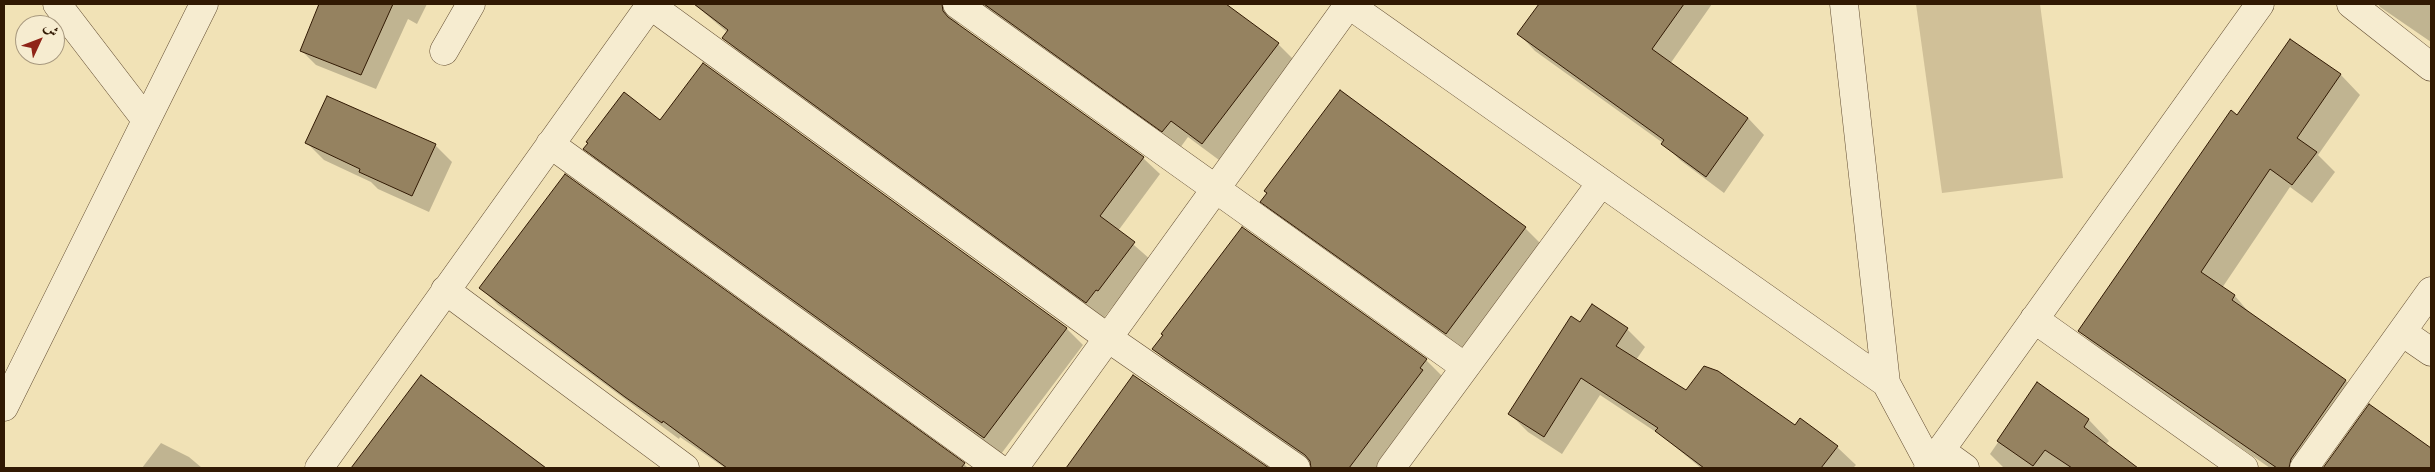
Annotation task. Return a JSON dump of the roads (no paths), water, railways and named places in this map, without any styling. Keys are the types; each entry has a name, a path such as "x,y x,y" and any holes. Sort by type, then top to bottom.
{"street":[{"path":"57,4 146,120"},
{"path":"4,408 204,4"},
{"path":"444,51 471,4"},
{"path":"319,468 651,4 1108,338 1296,468"},
{"path":"957,4 1465,367"},
{"path":"1014,468 1348,4 1886,383"},
{"path":"1844,4 1886,383 1932,461 1965,468"},
{"path":"1932,461 2260,4"},
{"path":"2351,4 2431,67"},
{"path":"550,144 998,468"},
{"path":"1391,468 1601,183"},
{"path":"445,290 685,468"},
{"path":"2304,468 2431,291"},
{"path":"2034,319 2244,468"},
{"path":"2402,332 2431,352"}]}
